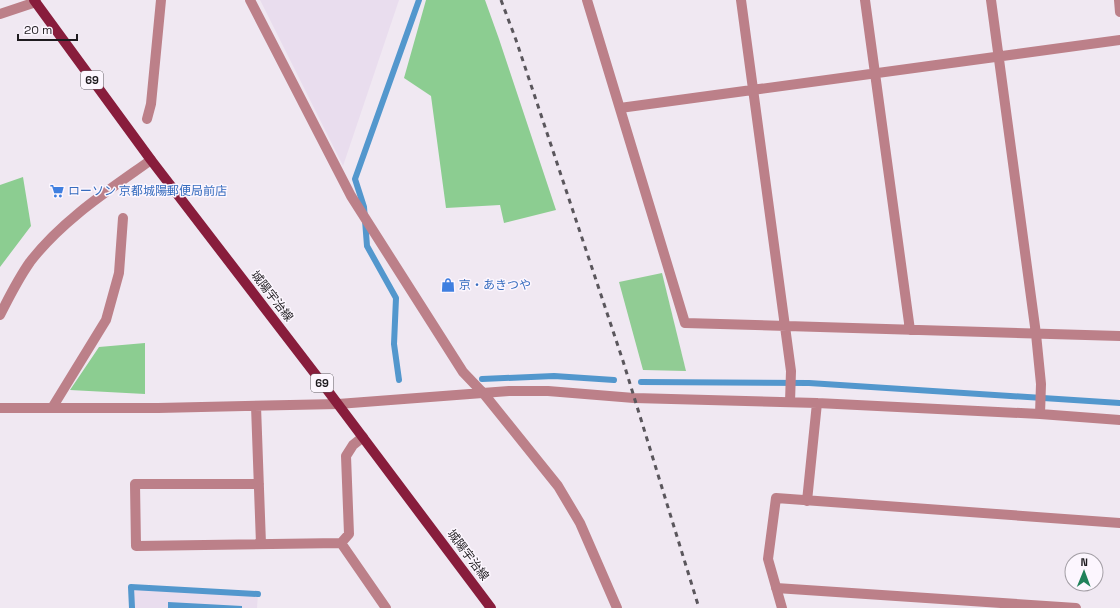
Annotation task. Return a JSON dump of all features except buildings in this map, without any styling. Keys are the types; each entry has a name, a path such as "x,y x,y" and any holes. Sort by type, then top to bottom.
{"main road":[{"name":"城陽宇治線","path":"35,1 151,160 338,404 491,608"}],"street":[{"path":"147,119 151,104 161,0"},
{"path":"250,0 351,196 463,372 484,394 558,486 580,523 617,608"},
{"path":"587,0 685,323 1120,336"},
{"path":"741,0 790,371 790,402"},
{"path":"865,0 910,330"},
{"path":"991,0 1036,334 1041,410"},
{"path":"1118,0 1120,12"},
{"path":"0,14 35,1"},
{"path":"620,108 1120,40"},
{"path":"0,315 21,276 32,261 62,229 100,197 151,160"},
{"path":"52,408 106,320 119,273 123,218"},
{"path":"0,408 338,404 509,391 548,391 634,398 1041,410 1120,420"},
{"path":"807,501 817,403"},
{"path":"256,406 261,544"},
{"path":"341,543 348,534 346,456 353,445 363,437"},
{"path":"259,484 135,484 136,546 341,543"},
{"path":"782,608 768,559 776,498 1120,523"},
{"path":"341,543 386,608"},
{"path":"776,588 950,604 1076,608"}],"shaded area":[{"path":"260,0 399,0 343,166"},
{"path":"131,587 258,594 257,608 132,608"}],"green space":[{"path":"426,0 485,0 556,210 504,223 500,205 446,208 431,96 404,78"},
{"path":"23,177 31,226 0,267 0,185"},
{"path":"662,273 686,371 643,370 619,282"},
{"path":"145,343 145,394 70,390 99,347"}],"water":[{"path":"168,602 242,606 242,608 168,608"}],"waterway":[{"path":"399,380 394,344 396,298 367,246 364,207 355,179 419,0"},
{"path":"482,379 554,376 614,380"},
{"path":"641,382 809,383 1120,403"},
{"path":"132,608 131,587 258,594"}],"railway":[{"path":"501,0 516,40 623,361 699,608"}],"place":[{"name":"ローソン 京都城陽郵便局前店","path":"57,191"},
{"name":"京・あきつや","path":"448,285"}]}
